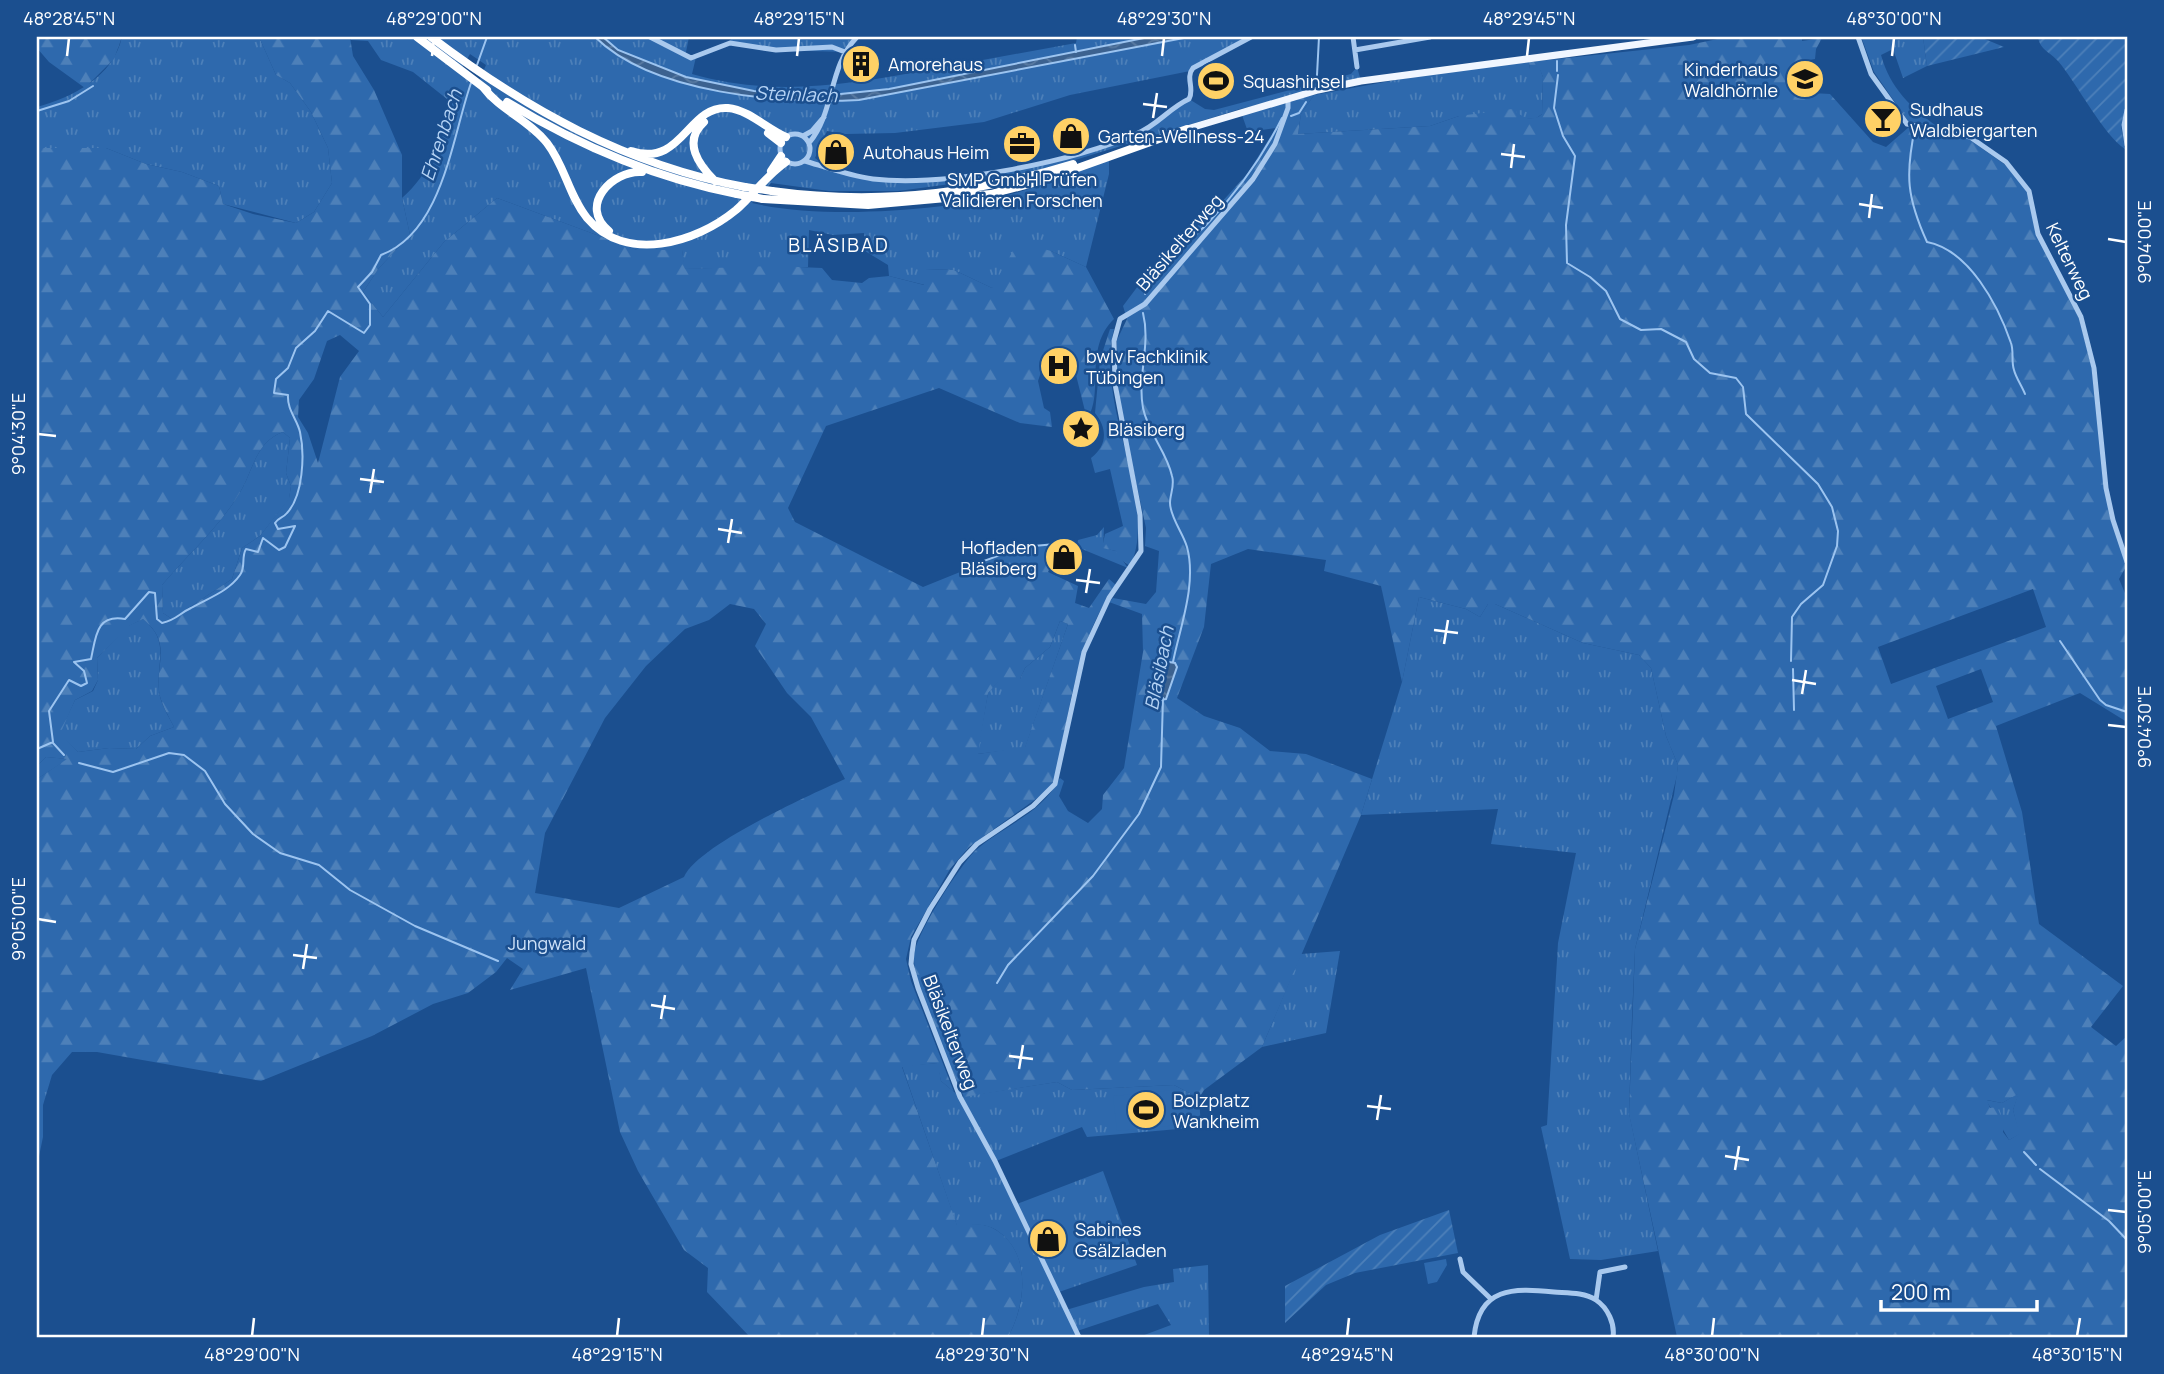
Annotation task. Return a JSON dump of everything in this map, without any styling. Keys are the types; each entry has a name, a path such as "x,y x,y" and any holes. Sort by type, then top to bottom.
{"highway":[{"path":"417,37 460,71 590,138 638,159 715,181 772,191 869,197 966,189 1041,173 1187,130"},
{"path":"431,37 464,62 481,82 545,140 559,159 578,205 587,218 602,231 623,242 670,242 716,225 784,159"},
{"path":"481,82 538,122 592,149 693,185"},
{"path":"590,138 640,154 661,153 679,141 706,115 727,108 746,113 784,140"},
{"path":"715,181 701,166 694,152 695,135 709,117 718,113 736,113 784,140"},
{"path":"784,159 771,170 733,208 693,233 658,241 641,241 615,235 599,219 599,196 604,187 620,174 642,172 693,185 737,194 763,199 868,205 991,194 1041,181 1187,130"}],"main road":[{"path":"1187,130 1288,99 1397,75 1693,37"}],"street":[{"path":"650,37 691,58 730,43 776,50 832,47 845,52"},
{"path":"809,144 822,127 832,87 845,52 857,37"},
{"path":"805,161 863,178 914,180 987,173 1031,165 1119,141 1148,129 1172,107 1189,99 1190,71 1251,37"},
{"path":"1353,37 1357,67"},
{"path":"1355,50 1430,37"},
{"name":"Kelterweg","path":"1858,37 1871,74 1907,124 1970,137 2006,162 2029,191 2038,234 2081,317 2094,368 2106,488 2127,562"},
{"name":"Bläsikelterweg","path":"1079,1337 995,1161 960,1097 918,988 911,964 914,940 960,862 977,844 1033,806 1055,784 1084,652 1109,598 1141,551 1140,515 1115,384 1114,341 1120,319 1144,304 1254,179 1275,145 1288,108 1288,99"},
{"path":"2127,110 2124,125 2127,145"},
{"path":"803,136 809,144 810,153 805,161 796,165 784,159 784,140 803,136 814,129 826,111"},
{"path":"810,153 824,165"},
{"path":"2121,544 2127,540"},
{"path":"1460,1259 1463,1272 1491,1299"},
{"path":"1596,1300 1600,1272 1625,1267"},
{"path":"1474,1337 1475,1324 1491,1299 1506,1291 1522,1289 1584,1295 1596,1300 1611,1320 1613,1337"}],"green space":[{"path":"37,37 122,37 114,59 85,88 49,62 37,48"},
{"path":"122,37 259,37 276,75 290,83 311,112 328,148 332,183 314,212 296,223 223,204 219,186 182,172 146,164 106,148 37,148 37,107 77,91 101,74 117,51"},
{"name":"Jungwald","path":"259,37 350,37 353,56 374,90 402,155 402,198 410,235 379,268 363,292 383,317 444,242 497,198 637,250 682,250 685,269 775,266 822,268 832,280 862,283 869,278 889,276 924,285 925,269 954,270 992,288 1018,242 1051,251 1086,267 1114,319 1099,344 1094,397 1087,419 1071,355 1065,350 1054,349 1048,370 1041,372 1038,381 1044,408 1050,412 1052,427 1020,423 939,388 826,426 788,508 795,522 923,587 1017,549 1054,544 1059,548 1048,572 1078,586 1075,603 1089,608 1109,579 1116,585 1091,630 1083,654 1055,779 1047,791 969,847 950,869 911,937 906,959 911,981 954,1092 941,1081 937,1063 902,1067 957,1225 979,1224 994,1229 1010,1242 1017,1254 1021,1267 1021,1297 1008,1337 750,1337 707,1292 708,1268 684,1250 638,1171 620,1132 586,968 510,990 523,969 507,958 496,972 468,993 433,1004 372,1036 261,1081 97,1052 72,1052 52,1075 37,1075 37,779 67,759 46,757 37,766 37,148 106,148 146,164 182,172 219,186 223,204 253,214 296,223 314,212 332,183 328,148 311,112 290,83 276,75","holes":["340,335 359,351 340,377 318,463 308,433 298,417 299,400 314,379 327,341","283,432 290,438 286,473 291,486 289,498 260,536 242,548 232,579 172,619 163,613 162,585 226,513 243,487 262,448","730,604 754,609 766,624 755,646 787,693 811,717 845,779 732,836 710,850 684,877 619,908 535,893 545,833 605,718 646,666 685,629 709,620","143,619 157,636 161,653 160,695 174,727 150,736 136,749 109,748 78,752 60,734 75,700 92,691 98,680 97,658 129,626","1060,621 1068,624 1025,747 978,754 988,693 1000,680 1020,679 1025,668 1050,647"]},
{"path":"350,37 689,37 685,57 696,57 692,74 722,81 779,87 836,84 894,76 1076,43 1077,37 1251,37 1240,40 1190,71 1070,95 984,122 895,133 845,134 827,131 815,158 843,172 880,179 970,175 1062,157 1138,133 1189,99 1205,109 1214,110 1351,74 1357,67 1361,81 1323,90 1301,100 1283,117 1276,128 1248,132 1242,115 1280,100 1240,109 1033,173 898,191 829,191 771,183 752,203 813,211 849,212 958,204 1019,192 1109,158 1109,174 1086,267 1051,251 992,288 954,270 926,269 925,285 889,276 888,265 865,251 864,233 833,235 809,230 808,267 684,269 682,250 637,250 497,198 444,242 383,317 363,292 379,268 410,235 402,198 428,167 445,129 452,103 413,72 381,60 368,41 351,40","holes":["470,54 486,65 477,86 460,71"]},
{"path":"731,37 857,37 845,52 776,50 730,43"},
{"path":"1727,37 1802,37 1802,41 1822,38 1816,49 1815,59 1803,61 1790,73 1793,92 1830,94 1873,142 1886,147 1909,127 1967,138 2019,178 2027,192 2037,235 2079,318 2092,369 2105,490 2111,521 2127,565 2119,579 2127,598 2127,722 2080,693 1996,726 2022,812 2039,924 2123,986 2091,1027 2116,1046 2127,1036 2127,1337 1677,1337 1629,1114 1635,949 1674,795 1678,765 1666,736 1651,668 1639,655 1583,643 1495,604 1488,604 1480,617 1466,609 1419,597 1402,682 1381,586 1324,571 1326,560 1248,549 1211,564 1204,627 1177,698 1204,716 1240,728 1270,751 1306,754 1372,779 1361,815 1262,1047 1204,1090 1199,1098 1174,1085 1072,1090 1057,1082 964,1097 919,986 914,956 916,946 939,901 976,850 1033,810 1060,778 1064,781 1059,796 1068,811 1088,823 1102,809 1103,795 1124,768 1143,652 1142,614 1109,602 1113,598 1146,604 1156,592 1159,551 1145,546 1146,528 1120,407 1117,340 1127,319 1123,306 1156,262 1210,215 1248,173 1288,108 1288,99 1314,95 1301,114 1298,134 1430,126 1459,116 1512,109 1527,118 1534,118 1542,114 1543,77 1540,70 1530,69 1529,62 1689,45","holes":["2033,589 2046,627 1891,684 1878,647","1164,661 1175,663 1173,677 1160,700 1156,689","1981,669 1993,702 1948,719 1936,686","2018,1094 2013,1110 2019,1134 2009,1140 2003,1132 2004,1123 1997,1107 1990,1108 1987,1100 2002,1103"]},
{"path":"1923,37 1927,66 1903,78 1893,49 1881,55 1890,78 1903,96 1938,127 1908,121 1874,72 1862,39"},
{"path":"1923,37 1980,37 2004,47 1927,66"},
{"path":"2038,37 2127,37 2127,103 2121,126 2125,149 2108,133 2065,70 2041,45"},
{"path":"1529,62 1530,69 1540,69 1543,77 1542,114 1535,119 1459,116 1430,126 1298,134 1301,114 1314,95 1423,75"},
{"path":"1110,329 1114,329 1110,358 1112,389 1137,514 1137,541 1130,566 1117,557 1116,551 1102,548 1105,534 1123,526 1110,469 1095,473 1091,458 1100,448 1104,437 1102,425 1095,413 1100,360"},
{"path":"283,432 290,438 286,473 291,486 289,499 260,536 242,548 232,579 172,619 163,613 162,585 235,501 262,448"},
{"path":"1104,527 1103,548 1116,551 1128,568 1077,547 1078,540 1097,535"},
{"path":"1419,597 1466,609 1480,617 1488,604 1495,604 1583,643 1639,655 1651,668 1666,736 1678,765 1635,949 1629,1113 1658,1251 1601,1260 1570,1259 1541,1127 1547,1125 1558,943 1576,853 1491,844 1498,809 1361,815 1402,682"},
{"path":"143,619 152,627 160,644 160,696 174,727 150,736 136,749 109,748 78,752 59,734 75,700 93,691 98,680 97,658 128,626"},
{"path":"1060,621 1068,624 1025,748 977,754 988,693 1000,679 1020,679 1025,668 1050,647"},
{"path":"46,757 68,759 37,779 37,766"},
{"path":"1340,951 1326,1033 1262,1047 1301,954"},
{"path":"938,1063 941,1081 960,1097 1057,1082 1072,1090 1174,1085 1199,1098 1201,1127 1087,1137 1082,1127 996,1161 1017,1204 1103,1171 1137,1265 1059,1292 1066,1310 1144,1287 1174,1282 1173,1269 1208,1265 1209,1337 1139,1337 1171,1325 1158,1304 1077,1331 1079,1337 1008,1337 1021,1297 1021,1268 1017,1254 1010,1242 994,1229 979,1225 957,1226 902,1066"},
{"path":"37,1075 52,1075 43,1105 43,1137 37,1166"},
{"name":"Bolzplatz Wankheim","path":"1175,1090 1179,1125 1117,1131 1113,1096"},
{"path":"2019,1093 2013,1110 2020,1134 2009,1140 1986,1100 2002,1103"},
{"path":"1449,1210 1458,1253 1355,1273 1326,1285 1285,1323 1285,1286 1380,1235"},
{"path":"1446,1259 1447,1265 1437,1282 1428,1284 1424,1263"}],"water":[{"path":"595,37 603,37 618,50 686,77 754,91 821,96 889,89 1149,37 1189,37 859,100 828,101 756,97 683,83 620,56"},
{"name":"Bläsibach","path":"1163,661 1175,663 1177,667 1166,699 1160,700 1156,689"}],"waterway":[{"name":"Ehrenbach","path":"477,65 487,37"},
{"name":"Bläsibach","path":"1317,75 1319,37"},
{"path":"1075,45 1076,52"},
{"path":"1557,61 1557,71"},
{"path":"1558,75 1554,108 1563,136 1575,156 1566,225 1567,263 1606,291 1620,319 1641,330 1661,329 1686,342 1694,359 1710,373 1736,378 1743,387 1746,414 1818,484 1832,507 1838,531 1837,546 1823,585 1801,604 1792,617 1791,661"},
{"name":"Ehrenbach","path":"37,749 53,742 49,711 69,680 81,686 87,683 84,671 74,662 91,659 96,635 103,623 115,618 125,619 149,592 155,593 157,619 162,623 171,620 230,586 242,572 246,549 258,552 263,538 279,550 285,547 295,526 278,529 275,523 287,513 296,496 301,475 302,452 300,432 289,405 288,395 274,393 276,379 288,368 296,348 315,331 328,311 364,333 370,325 370,304 358,287 372,272 381,255 402,243 419,226 432,205 451,155 471,83"},
{"path":"37,111 69,101 93,86"},
{"name":"Bläsibach","path":"1291,116 1299,113 1306,102"},
{"name":"Bläsibach","path":"1145,294 1154,272 1199,232 1229,199 1258,160 1282,118"},
{"path":"1915,128 1909,173 1912,199 1920,226 1927,242 1942,247 1969,267 1990,296 2011,343 2014,370 2025,394"},
{"name":"Bläsibach","path":"1143,313 1146,337 1143,408 1170,467 1173,479 1171,508 1190,561 1189,590 1173,662"},
{"path":"973,565 1022,547 1056,544"},
{"path":"2060,641 2100,700 2106,705 2127,712"},
{"path":"1793,669 1794,710"},
{"name":"Bläsibach","path":"997,983 1008,965 1093,876 1139,814 1161,767 1163,698"},
{"path":"53,743 64,755"},
{"path":"79,763 113,772 169,753 184,755 205,771 225,804 253,834 280,853 319,865 350,890 415,926 498,961"},
{"path":"2024,1152 2036,1165"},
{"path":"2040,1169 2109,1221 2127,1240"}],"place":[{"name":"Amorehaus","path":"861,64"},
{"name":"Kinderhaus Waldhörnle","path":"1805,79"},
{"name":"Squashinsel","path":"1216,81"},
{"name":"Sudhaus Waldbiergarten","path":"1883,119"},
{"name":"Garten-Wellness-24","path":"1071,136"},
{"name":"SMP GmbH Prüfen Validieren Forschen","path":"1022,144"},
{"name":"Autohaus Heim","path":"836,152"},
{"name":"bwlv Fachklinik Tübingen","path":"1059,366"},
{"name":"Bläsiberg","path":"1081,429"},
{"name":"Hofladen Bläsiberg","path":"1064,557"},
{"name":"Bolzplatz Wankheim","path":"1146,1110"},
{"name":"Sabines Gsälzladen","path":"1048,1239"}],"district":[{"name":"BLÄSIBAD","path":"839,245"}],"water label":[{"name":"Steinlach","path":"796,94"}]}
